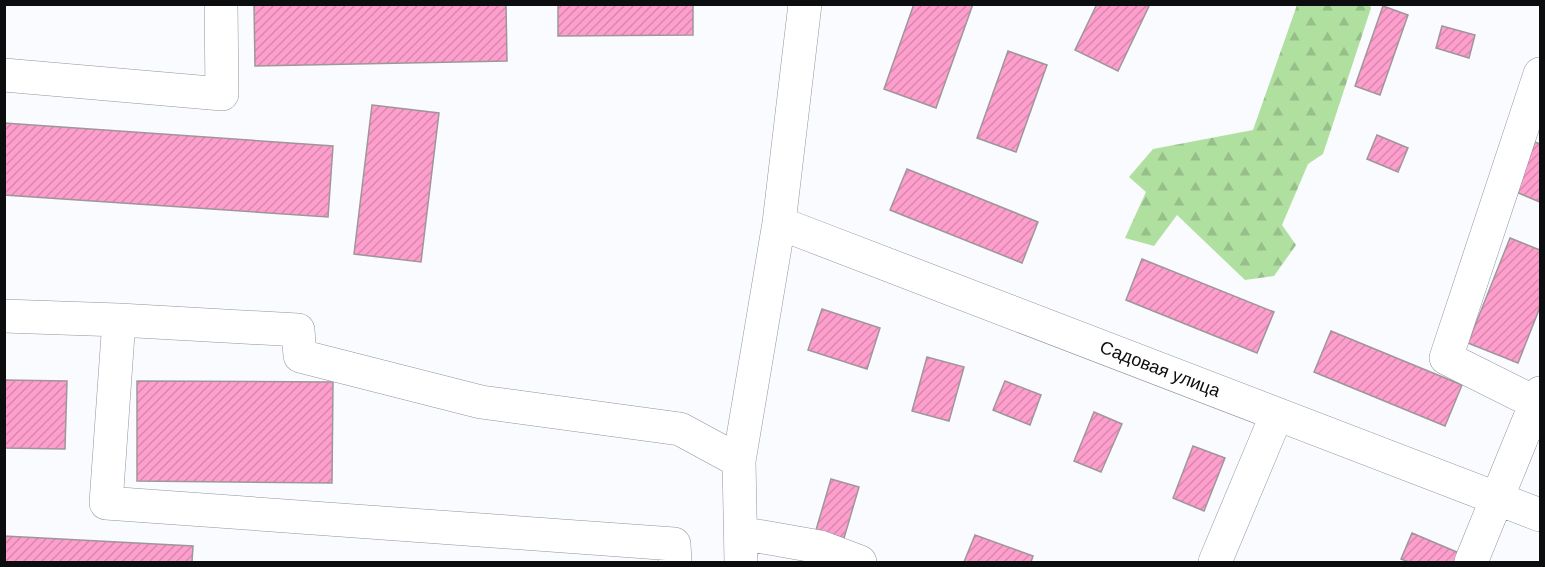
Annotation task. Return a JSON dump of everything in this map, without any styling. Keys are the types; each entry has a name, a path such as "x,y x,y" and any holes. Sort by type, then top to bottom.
{"street":[{"path":"4,75 222,94 221,4"},
{"path":"805,4 778,223 739,461 741,548 820,547 860,562"},
{"path":"1471,562 1538,398 1446,358 1540,74"},
{"name":"Садовая улица","path":"778,223 1540,515"},
{"path":"4,316 298,330 300,356 481,402 680,429 739,461"},
{"path":"119,320 106,503 674,544 675,562"},
{"path":"1215,562 1277,414"}],"green space":[{"path":"1369,4 1371,8 1323,154 1308,164 1282,225 1296,245 1274,276 1245,280 1177,215 1154,246 1125,238 1146,192 1129,177 1153,149 1253,130 1297,5"}],"building":[{"path":"254,4 506,4 507,61 255,66"},
{"path":"558,4 693,4 693,35 558,36"},
{"path":"914,4 973,4 936,108 884,89"},
{"path":"1097,4 1150,4 1118,71 1075,50"},
{"path":"1383,6 1408,15 1380,95 1355,86"},
{"path":"1442,26 1475,35 1469,58 1436,48"},
{"path":"1008,51 1047,65 1016,152 977,138"},
{"path":"372,105 439,113 421,262 354,254"},
{"path":"4,123 333,146 328,217 4,195"},
{"path":"1377,135 1408,148 1398,172 1367,159"},
{"path":"1535,142 1540,144 1540,202 1516,192"},
{"path":"907,169 1038,222 1022,263 890,210"},
{"path":"1510,238 1540,250 1540,307 1518,363 1468,343"},
{"path":"1142,259 1274,312 1257,353 1126,300"},
{"path":"822,309 880,328 867,369 808,350"},
{"path":"1331,331 1462,385 1445,426 1314,372"},
{"path":"927,357 964,367 949,421 912,411"},
{"path":"4,380 67,381 65,449 4,448"},
{"path":"137,381 333,382 332,483 137,481"},
{"path":"1005,381 1041,395 1030,425 993,410"},
{"path":"1094,412 1122,424 1101,472 1074,461"},
{"path":"1193,446 1225,458 1204,511 1173,498"},
{"path":"831,479 859,487 844,538 816,530"},
{"path":"1412,533 1459,553 1455,562 1409,562 1401,559"},
{"path":"975,535 1033,556 1031,562 964,562"},
{"path":"4,536 193,546 192,562 4,562"}]}
